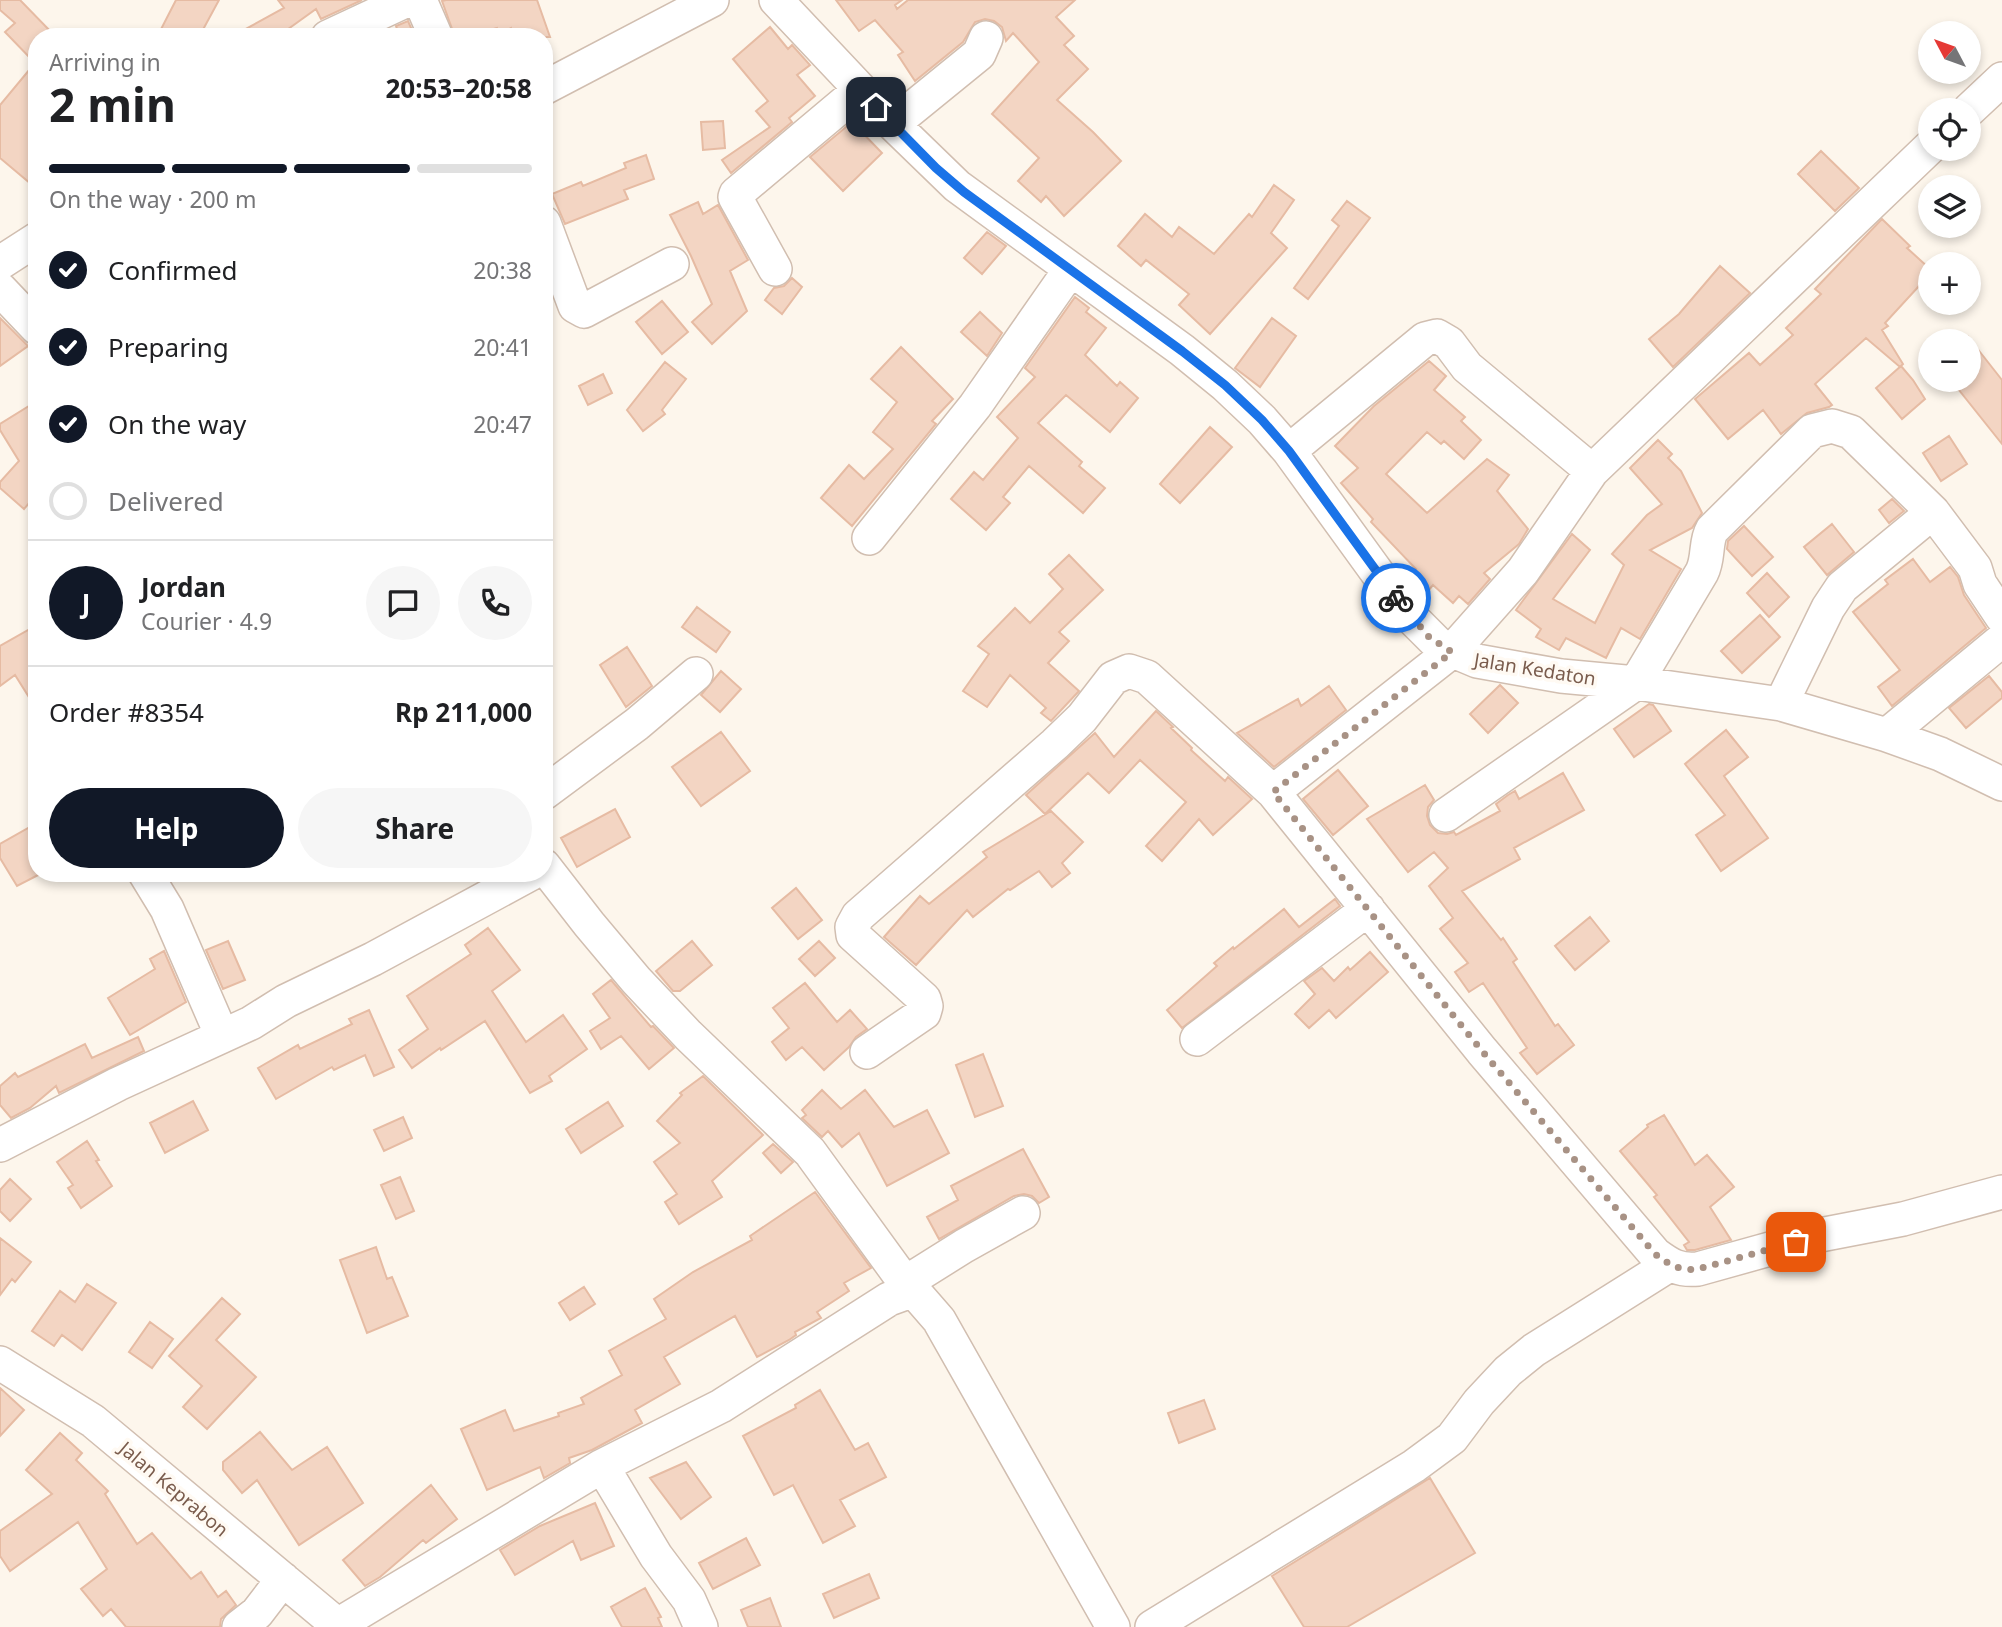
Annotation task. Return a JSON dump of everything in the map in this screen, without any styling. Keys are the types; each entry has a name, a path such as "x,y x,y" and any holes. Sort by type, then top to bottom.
{"street":[{"path":"347,28 407,0"},
{"path":"420,0 432,28"},
{"path":"553,83 712,0"},
{"name":"Jalan Kedaton","path":"776,0 892,124 957,186 1182,351 1225,385 1262,420 1289,451 1405,611 1429,637 1452,652 1477,661 1562,676 1636,683 1781,704 1887,735 1940,754 2002,784"},
{"path":"892,124 979,54 986,38"},
{"path":"1981,99 2002,79"},
{"path":"775,269 735,197 736,194 860,90"},
{"path":"1273,792 1452,652 1523,571 1592,471 1918,159"},
{"path":"0,263 28,245"},
{"path":"553,247 572,297 580,310 584,311 672,264"},
{"path":"869,538 975,406 1070,270"},
{"path":"0,289 28,319"},
{"path":"1289,451 1425,339 1437,336 1449,342 1467,366 1592,471"},
{"path":"1446,815 1636,683 1707,562 1708,537 1712,530 1812,431 1832,426 1852,432 1933,512 1975,568 2000,641 1887,735"},
{"path":"1781,704 1828,608 1842,587 1933,512"},
{"path":"867,1052 924,1013 926,1006 924,999 853,936 852,927 858,916 1055,744 1082,718 1113,678 1129,671 1147,677 1273,792 1482,1051 1655,1254 1669,1265 1683,1270 1698,1269 1820,1235 1903,1219 2002,1192"},
{"path":"553,786 637,724 696,674"},
{"path":"553,878 636,980 688,1035 810,1152 908,1287 939,1320 1113,1627"},
{"path":"150,882 167,909 222,1036"},
{"path":"0,1145 118,1084 251,1023 286,1001 373,960 516,882"},
{"path":"1197,1039 1368,909"},
{"path":"339,1626 602,1466 721,1406 908,1287 964,1246 1023,1213"},
{"path":"1152,1627 1414,1466 1452,1438 1479,1402 1508,1371 1534,1350 1669,1265"},
{"name":"Jalan Keprabon","path":"2,1368 93,1421 339,1626"},
{"path":"602,1466 649,1546 688,1600 702,1627"},
{"path":"239,1627 257,1613 283,1579"}],"building":[{"path":"0,0 20,0 47,28 28,28 28,56 5,32 15,23 0,10"},
{"path":"176,0 219,0 204,28 162,28"},
{"path":"278,0 362,0 321,19 316,9 290,28 247,28 284,8"},
{"path":"537,0 547,28 452,28 442,1"},
{"path":"836,0 902,0 895,5 897,9 908,0 1075,0 1056,17 1074,36 1064,45 1088,69 1057,100 1121,161 1064,216 1046,196 1041,202 1018,181 1039,158 992,114 1039,62 1013,33 1006,41 1002,27 994,21 985,19 975,22 963,42 915,81 898,55 903,52 875,20 859,31"},
{"path":"408,21 411,28 397,28"},
{"path":"770,27 788,49 792,45 810,65 797,75 815,96 789,118 792,122 731,173 722,160 770,127 756,111 768,101 733,59"},
{"path":"28,71 28,181 0,158 0,105"},
{"path":"723,121 725,148 703,150 701,122"},
{"path":"852,122 882,153 843,191 810,157"},
{"path":"1821,151 1859,188 1835,211 1798,174"},
{"path":"646,155 654,179 624,190 628,199 565,224 553,194 581,182 583,186 626,168 624,163"},
{"path":"1274,185 1294,200 1271,233 1287,248 1210,334 1179,305 1189,294 1146,260 1141,266 1118,246 1145,214 1172,237 1179,227 1214,254 1249,214 1252,217"},
{"path":"1347,201 1370,218 1308,299 1294,288 1339,226 1332,220"},
{"path":"698,202 703,214 718,205 748,260 730,271 747,311 712,344 692,322 712,304 670,215"},
{"path":"1882,219 1910,246 1907,248 1918,258 1918,287 1885,323 1888,326 1882,330 1903,364 1900,367 1866,338 1815,384 1832,405 1807,413 1781,434 1763,410 1728,439 1695,399 1749,353 1760,365 1793,335 1786,328 1821,294 1815,289"},
{"path":"987,232 1006,246 982,274 964,258"},
{"path":"1720,266 1750,293 1673,367 1649,339 1679,314"},
{"path":"792,278 802,287 782,314 765,300 774,288 784,286"},
{"path":"1075,297 1089,308 1086,312 1106,328 1085,355 1117,386 1120,382 1138,398 1110,432 1066,395 1038,423 1082,462 1079,466 1105,488 1083,513 1029,466 1003,497 1010,503 986,530 951,499 974,472 983,480 1018,438 997,417 1035,377 1025,368"},
{"path":"662,301 688,332 662,354 636,322"},
{"path":"980,312 1002,333 987,356 961,332"},
{"path":"0,318 28,346 0,366"},
{"path":"1272,318 1296,336 1260,387 1235,368"},
{"path":"901,347 953,399 932,421 936,424 852,526 821,498 849,465 864,479 893,449 873,432 897,402 871,379"},
{"path":"1981,353 2002,380 2002,444 1961,392 1981,392"},
{"path":"1429,361 1446,376 1434,390 1465,417 1461,421 1481,440 1464,459 1444,441 1441,444 1427,432 1386,474 1427,513 1487,459 1509,475 1497,491 1528,529 1519,544 1484,573 1490,579 1468,604 1459,596 1453,603 1433,585 1428,591 1411,575 1416,569 1371,522 1373,519 1341,483 1358,468 1335,446 1374,406"},
{"path":"665,362 686,379 662,410 665,414 643,431 627,410"},
{"path":"1901,366 1925,399 1902,419 1876,388"},
{"path":"603,374 612,393 588,405 579,386"},
{"path":"28,407 28,504 24,509 0,488 0,482 19,461 0,430 0,424"},
{"path":"1210,427 1232,447 1180,503 1160,484"},
{"path":"1949,436 1967,464 1941,481 1923,453"},
{"path":"1658,440 1672,454 1668,458 1681,471 1702,513 1692,528 1650,550 1681,569 1640,639 1621,628 1606,658 1566,638 1559,650 1536,637 1541,629 1516,610 1572,534 1590,550 1553,599 1595,623 1624,565 1612,554 1647,515 1662,504 1630,468"},
{"path":"1892,499 1904,511 1889,523 1879,510"},
{"path":"1832,524 1854,552 1827,575 1804,547"},
{"path":"1744,526 1773,557 1752,576 1727,549 1728,541"},
{"path":"1069,555 1103,590 1059,632 1069,641 1048,663 1079,691 1051,721 1041,713 1046,708 1010,675 987,707 963,691 989,654 978,646 1015,608 1030,623 1063,589 1049,574"},
{"path":"1913,559 1930,582 1950,567 1958,577 1964,595 1986,628 1892,706 1878,687 1900,670 1853,612 1888,584 1885,580"},
{"path":"1767,573 1789,597 1769,617 1747,593"},
{"path":"697,607 730,632 716,652 682,627"},
{"path":"1760,615 1780,637 1742,673 1721,651"},
{"path":"28,630 28,696 15,675 0,686 0,646"},
{"path":"627,647 652,686 626,707 600,665"},
{"path":"721,671 741,689 720,712 701,695"},
{"path":"1989,676 2002,692 2002,698 1966,728 1949,708"},
{"path":"1500,685 1518,703 1488,733 1470,714"},
{"path":"1329,686 1346,710 1274,767 1237,733 1298,699 1301,706"},
{"path":"1649,704 1653,705 1671,731 1634,757 1614,729"},
{"path":"1156,711 1191,750 1225,781 1228,777 1252,799 1213,835 1199,819 1162,861 1146,846 1186,802 1140,760 1109,793 1088,773 1045,814 1026,795 1095,733 1114,757"},
{"path":"1726,730 1748,757 1724,776 1768,838 1721,871 1696,835 1725,815 1685,764"},
{"path":"721,732 750,771 701,806 672,767"},
{"path":"1338,770 1368,806 1333,835 1303,799"},
{"path":"1563,773 1584,810 1514,848 1520,859 1462,891 1501,940 1503,938 1517,959 1513,962 1555,1026 1558,1024 1574,1045 1537,1074 1520,1053 1527,1048 1483,983 1469,992 1455,972 1468,963 1440,929 1453,918 1429,886 1448,868 1434,852 1408,872 1367,819 1425,785 1434,800 1428,807 1430,825 1438,833 1454,832 1456,835 1500,811 1496,804 1508,795 1515,791 1519,799"},
{"path":"615,809 630,837 577,867 561,838"},
{"path":"1051,811 1083,842 1062,863 1070,873 1052,887 1039,871 1008,889 973,917 967,910 916,965 884,937 920,896 929,904 987,857 983,852"},
{"path":"28,828 28,880 17,886 0,858 0,844"},
{"path":"796,888 822,920 798,939 772,908"},
{"path":"1335,899 1340,906 1182,1028 1167,1010 1217,966 1214,963 1284,909 1299,927"},
{"path":"1590,917 1609,941 1575,970 1555,946"},
{"path":"488,928 520,970 492,991 526,1042 563,1015 587,1049 549,1076 552,1081 530,1093 485,1021 412,1068 399,1050 428,1029 407,996 471,954 465,945"},
{"path":"228,941 245,980 223,989 206,950"},
{"path":"692,941 712,965 680,991 673,991 656,971"},
{"path":"819,941 835,958 815,976 799,959"},
{"path":"164,951 186,1002 130,1035 108,998 155,969 150,959"},
{"path":"1370,952 1388,972 1336,1018 1329,1010 1309,1028 1295,1014 1315,994 1304,981 1322,968 1334,981 1348,967 1350,970"},
{"path":"611,980 651,1027 674,1048 649,1069 621,1036 601,1049 590,1031 610,1018 593,994"},
{"path":"805,983 837,1022 850,1010 867,1029 824,1070 802,1047 786,1060 772,1042 789,1028 773,1008"},
{"path":"369,1010 394,1067 374,1076 365,1055 334,1070 332,1067 276,1099 258,1068 298,1045 300,1049 352,1024 349,1019"},
{"path":"138,1037 144,1051 59,1093 56,1086 30,1108 11,1118 0,1105 0,1086 15,1073 18,1077 85,1044 92,1058"},
{"path":"983,1054 1003,1106 975,1117 956,1065"},
{"path":"703,1076 763,1135 712,1181 722,1197 679,1224 665,1202 677,1194 654,1162 680,1143 657,1121 682,1095 680,1093"},
{"path":"822,1090 841,1109 865,1090 894,1127 927,1110 949,1153 887,1186 859,1133 842,1147 828,1131 822,1137 802,1118 806,1115 802,1110"},
{"path":"193,1101 208,1130 165,1153 150,1123"},
{"path":"608,1102 623,1126 581,1153 566,1129"},
{"path":"1664,1115 1695,1165 1707,1155 1734,1187 1710,1207 1731,1240 1687,1250 1684,1245 1689,1242 1654,1197 1657,1195 1620,1151 1648,1127 1647,1125"},
{"path":"403,1117 412,1138 384,1151 374,1130"},
{"path":"87,1141 112,1186 81,1208 68,1188 73,1185 57,1162"},
{"path":"773,1144 793,1162 781,1173 763,1153"},
{"path":"1023,1149 1049,1197 1039,1203 1032,1196 1014,1196 939,1239 927,1217 958,1200 951,1186"},
{"path":"400,1177 414,1211 396,1219 381,1185"},
{"path":"10,1179 31,1199 10,1221 0,1211 0,1190"},
{"path":"815,1192 871,1268 844,1283 849,1291 817,1312 821,1318 795,1332 796,1335 789,1340 757,1357 735,1316 664,1357 680,1384 635,1410 642,1423 592,1450 569,1458 570,1463 544,1478 540,1467 487,1490 461,1429 505,1410 514,1431 559,1416 558,1413 584,1404 581,1398 622,1375 609,1351 666,1319 654,1299 693,1272 752,1240 750,1236"},
{"path":"0,1238 31,1262 15,1282 12,1279 0,1295"},
{"path":"376,1247 387,1279 392,1277 408,1316 367,1333 340,1260"},
{"path":"87,1284 116,1303 82,1350 62,1335 54,1346 32,1331 60,1291 75,1302"},
{"path":"584,1287 595,1304 570,1320 559,1303"},
{"path":"222,1298 240,1314 216,1340 256,1377 207,1429 183,1407 202,1386 169,1356"},
{"path":"150,1322 173,1339 152,1368 129,1352"},
{"path":"0,1388 24,1410 0,1436"},
{"path":"820,1390 855,1450 868,1443 886,1477 840,1500 855,1526 823,1543 793,1485 774,1495 743,1436 796,1408 795,1405"},
{"path":"1204,1400 1215,1429 1179,1443 1168,1413"},
{"path":"260,1432 292,1470 327,1447 363,1503 299,1545 257,1480 242,1493 223,1470 223,1462"},
{"path":"60,1433 82,1453 76,1460 108,1491 105,1494 137,1544 152,1533 191,1579 201,1572 218,1597 226,1591 236,1605 221,1619 220,1627 126,1627 111,1609 103,1616 81,1589 107,1569 78,1522 10,1571 0,1556 0,1531 52,1494 26,1470"},
{"path":"686,1462 711,1497 681,1519 650,1478"},
{"path":"1430,1478 1475,1553 1347,1627 1304,1627 1272,1576"},
{"path":"431,1485 457,1519 426,1543 423,1540 380,1577 365,1586 343,1560"},
{"path":"595,1503 614,1546 581,1560 573,1541 515,1575 500,1550 540,1526"},
{"path":"746,1538 760,1565 713,1589 699,1563"},
{"path":"869,1574 879,1598 834,1618 823,1594"},
{"path":"645,1588 661,1617 658,1618 662,1627 622,1627 611,1607"},
{"path":"770,1598 781,1627 748,1627 741,1610"}],"way so far":[{"path":"1396,598 1429,637 1452,652 1273,792 1482,1051 1655,1254 1669,1265 1683,1270 1698,1269 1796,1242"}],"route":[{"path":"876,107 936,168 964,192 1225,385 1262,420 1289,451 1396,598"}]}
